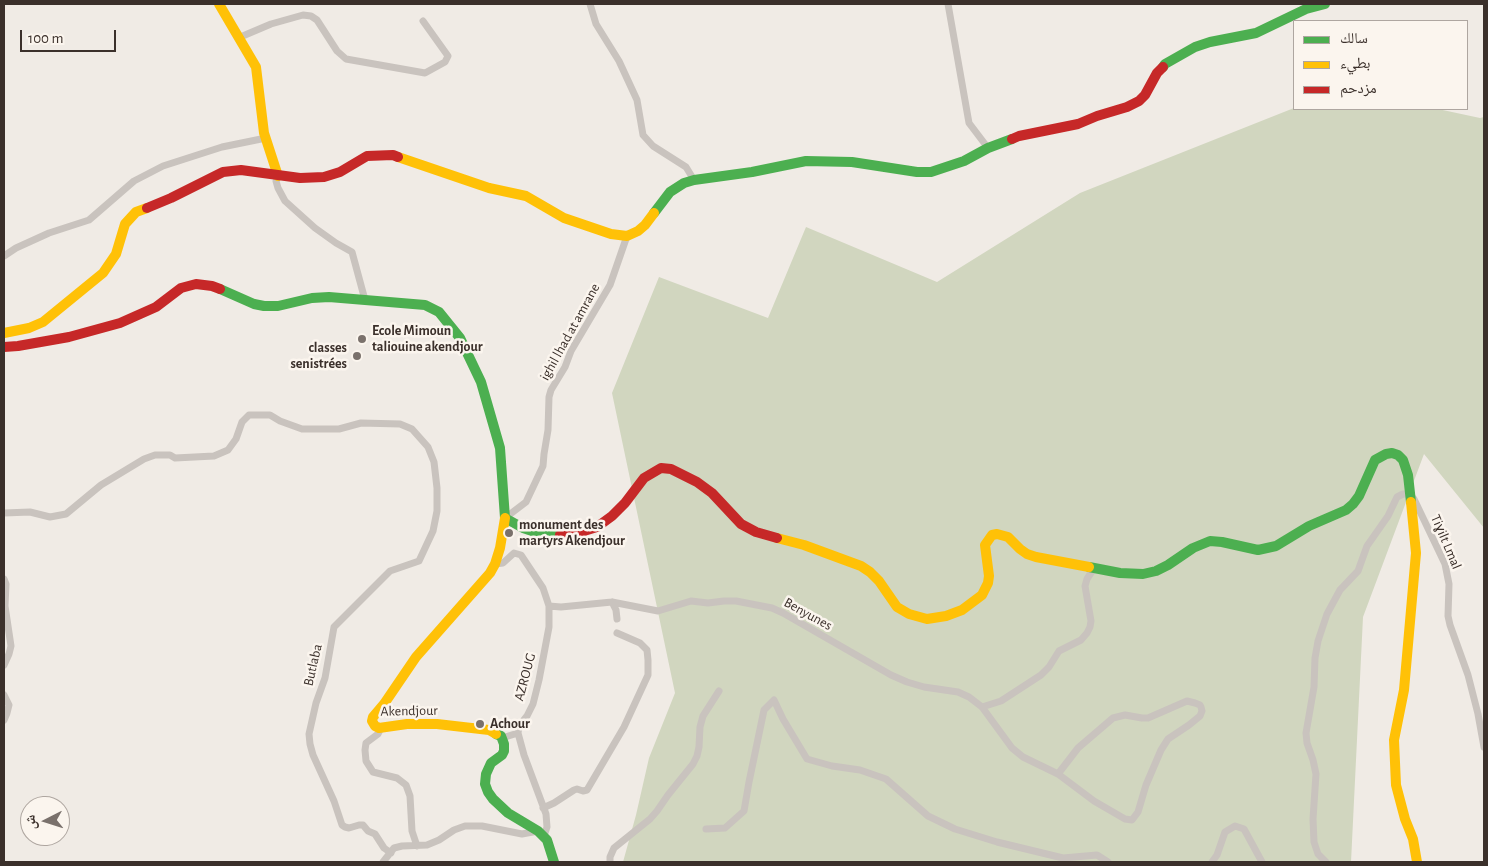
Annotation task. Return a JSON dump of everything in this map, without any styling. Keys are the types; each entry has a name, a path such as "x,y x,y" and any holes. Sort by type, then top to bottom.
{"main road":[{"path":"219,4 256,67 266,138 278,176"},
{"path":"4,333 29,328 43,322 103,273 116,254 125,224 136,212 171,198 223,172 241,170 300,178 324,177 340,172 367,156 393,155 489,188 526,196 564,218 611,234 627,236 645,225 670,192 684,183 694,180 730,176 792,163 806,162 860,163 917,172 931,172 964,161 988,148 1019,136 1078,124 1139,101 1165,64 1196,47 1210,42 1249,36 1306,9 1325,4"},
{"name":"Akendjour","path":"4,347 69,338 120,323 156,307 181,288 196,284 212,286 254,304 264,306 278,306 312,298 329,297 425,305 439,312 460,338 481,382 500,448 506,518 495,564 484,581 416,657 372,721 377,728 407,724 448,724 489,730 497,733 502,738"},
{"path":"506,518 523,528 540,534 563,535 584,531 597,527 612,516 626,503 644,478 661,468 670,468 689,477 704,488 742,524 756,532 804,545 861,566 879,581 897,607 909,614 927,619 946,616 962,610 982,595 989,576 986,545 992,535 997,534 1008,537 1020,549 1036,557 1094,568 1143,574 1156,571 1193,548 1210,541 1258,550 1276,546 1309,526 1346,510 1359,496 1375,460 1392,453 1402,460 1408,475 1416,553 1404,690 1394,740 1396,785 1413,839 1417,862"},
{"path":"502,738 504,751 489,766 486,774 485,784 488,792 493,800 508,813 541,834 550,844 554,862"}],"street":[{"path":"590,4 596,24 619,61 637,100 643,135 653,146 686,167 694,180"},
{"path":"948,4 969,123 988,148"},
{"path":"238,38 272,24 303,15 311,16 317,20 337,51 346,59 425,73 445,62 448,56 423,21"},
{"path":"4,256 16,248 49,233 89,220 134,181 163,166 222,147 266,138"},
{"path":"278,176 276,182 285,201 315,228 352,252 365,300"},
{"name":"ighil lhad at amrane","path":"506,518 526,502 543,466 551,390 610,284 627,236"},
{"name":"Butlaba","path":"4,513 30,512 50,517 66,514 102,484 144,459 156,455 170,455 175,458 214,456 228,450 236,439 242,422 249,415 270,415 280,422 302,429 340,429 361,423 408,426 428,447 434,462 437,511 433,531 419,561 390,571 334,628 325,678 316,703 310,734 313,755 334,801 342,825 350,828 363,825 391,853"},
{"path":"1326,862 1318,854 1314,842 1313,820 1316,774 1306,738 1306,728 1314,687 1315,658 1318,641 1330,608 1343,585 1358,571 1367,546 1388,516 1397,497 1402,494 1409,494"},
{"name":"Tiɣilt Lmal","path":"1409,494 1414,499 1428,532 1445,564 1449,584 1448,616 1468,675 1484,747"},
{"name":"AZROUG","path":"495,564 503,563 514,553 521,555 543,588 549,606 549,627 539,680 533,704 519,726 518,733"},
{"path":"982,707 1001,701 1041,676 1059,651 1081,640 1087,633 1091,621 1085,586 1094,568"},
{"path":"4,579 6,584 5,606 11,646 10,654 4,665"},
{"name":"Benyunes","path":"549,606 561,607 612,602 658,611 697,601 736,601 772,608 891,676 915,685 958,692 969,697 982,707 1012,748 1023,757 1058,774 1094,801 1126,819 1132,820 1138,812 1146,786 1161,750 1168,739 1200,716 1202,706 1187,701 1148,718 1125,715 1113,718 1078,748 1058,774"},
{"path":"612,602 617,618"},
{"path":"543,808 574,790 587,790 624,727 648,675 647,650 640,643 617,633"},
{"path":"610,862 614,848 657,812 693,764 699,747 700,727 703,716 719,691"},
{"path":"4,696 8,705 4,720"},
{"path":"706,829 725,828 744,811 748,782 764,710 774,700 807,759 832,766 860,770 886,779 928,816 955,829 996,842 1063,858 1097,855 1108,862"},
{"path":"381,728 378,734 366,743 366,761 374,772 397,778 406,785 410,796 410,824 417,846"},
{"path":"383,862 394,848 398,846 417,846 433,843 454,830 470,825 522,834 541,834 547,822 518,733 502,738"},
{"path":"1212,862 1217,855 1225,832 1236,826 1244,829 1250,837 1262,862"}],"green space":[{"path":"1293,108 1293,110 1443,110 1480,118 1484,117 1484,528 1424,454 1363,617 1351,862 623,862 649,758 675,693 612,393 659,277 768,318 806,227 937,282 1080,193"}],"traffic: fast":[{"path":"1163,67 1195,47 1210,42 1256,33 1306,9 1325,4"},
{"path":"654,213 670,192 684,183 694,180 752,172 806,161 852,162 917,172 931,172 964,161 988,148 1012,139"},
{"path":"220,289 254,304 264,306 278,306 312,298 329,297 425,305 439,312 460,338 481,382 500,448 505,518 523,528 541,534 560,535"},
{"path":"1089,567 1120,573 1143,574 1156,571 1193,548 1210,541 1258,550 1276,546 1309,526 1346,510 1359,496 1375,460 1386,454 1398,455 1403,460 1408,475 1411,502"},
{"path":"496,734 501,736 504,751 502,755 491,763 486,774 485,784 488,792 508,813 538,831 547,840 554,862"}],"traffic: slow":[{"path":"219,4 256,67 264,133 278,176"},
{"path":"398,157 489,188 526,196 564,218 611,234 627,236 638,231 654,213"},
{"path":"4,333 29,328 43,322 103,273 116,254 125,224 136,212 147,208"},
{"path":"1411,502 1416,553 1404,690 1394,740 1396,785 1405,819 1413,839 1417,862"},
{"path":"496,734 489,730 437,724 407,724 379,728 372,721 416,657 490,573 500,548 505,518"},
{"path":"777,538 804,545 861,566 879,581 897,607 909,614 927,619 946,616 962,610 982,595 989,576 985,545 992,535 997,534 1008,537 1020,549 1036,557 1089,567"}],"traffic: jam":[{"path":"1012,139 1078,124 1127,107 1139,101 1145,95 1157,73 1163,67"},
{"path":"147,208 223,172 241,170 300,178 324,177 340,172 367,156 393,155 398,157"},
{"path":"4,347 69,337 120,323 156,307 181,288 196,284 220,289"},
{"path":"560,535 597,527 625,503 644,478 661,468 671,469 697,482 712,493 741,524 756,532 777,538"}],"place":[{"name":"Ecole Mimoun taliouine akendjour","path":"362,339"},
{"name":"classes senistrées","path":"357,356"},
{"name":"monument des martyrs Akendjour","path":"509,533"},
{"name":"Achour","path":"480,724"}]}
